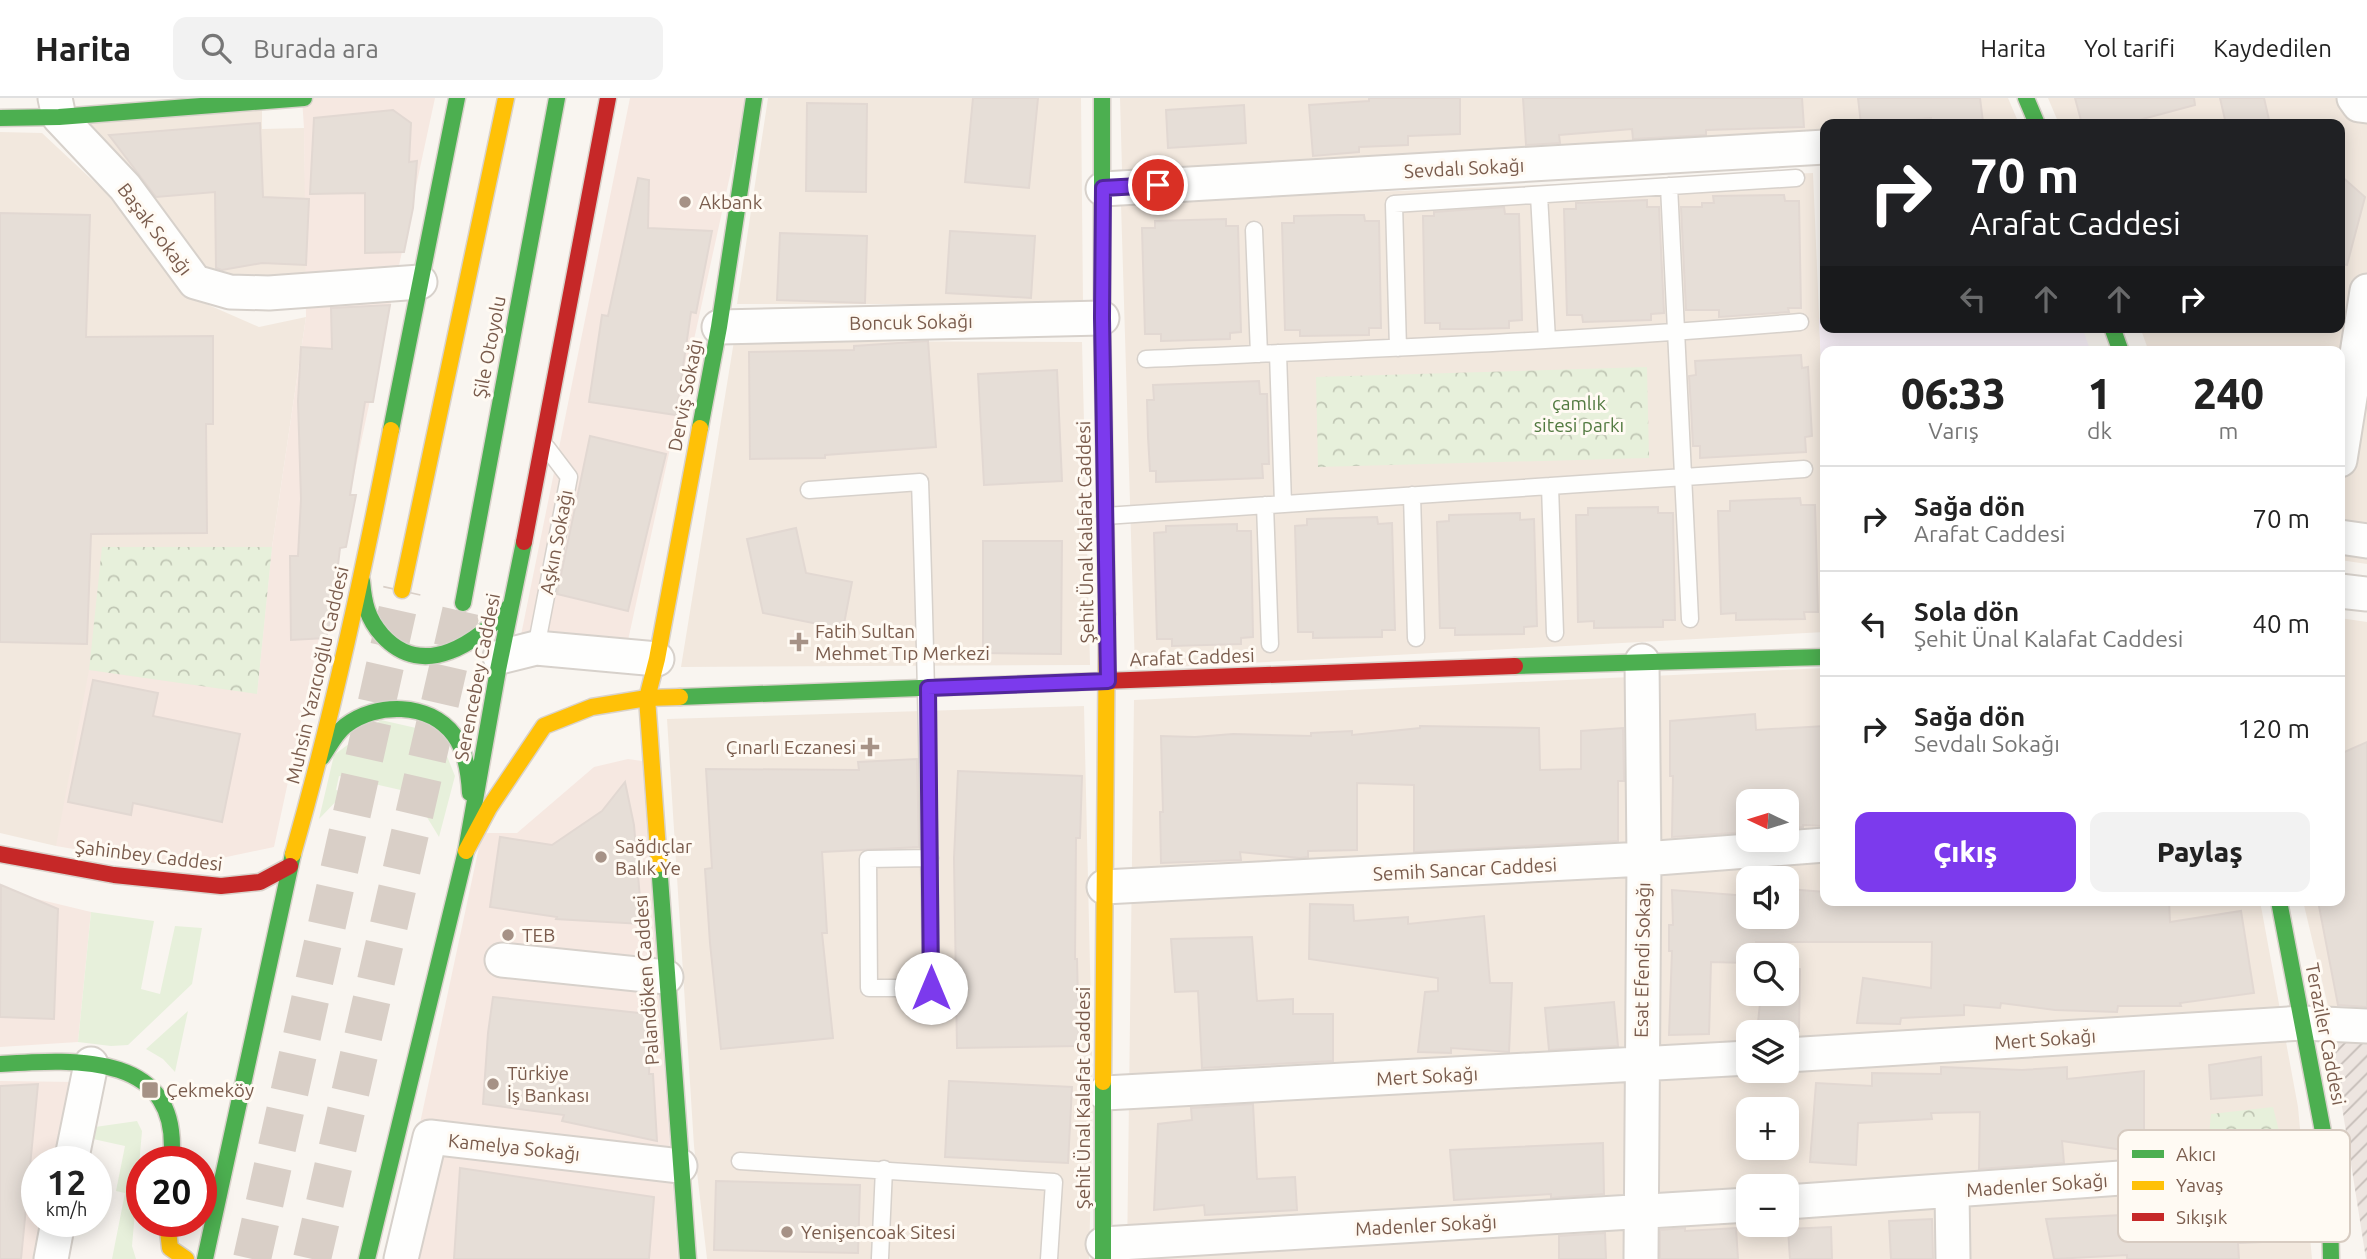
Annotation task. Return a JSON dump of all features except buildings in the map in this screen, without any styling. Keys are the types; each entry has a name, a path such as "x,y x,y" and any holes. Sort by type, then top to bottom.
{"main road":[{"path":"0,118 47,105 304,98"},
{"name":"Muhsin Yazıcıoğlu Caddesi","path":"205,1259 290,866 320,759 362,579 457,98"},
{"name":"Şile Otoyolu","path":"402,590 506,98"},
{"name":"Şile Otoyolu","path":"463,603 557,98"},
{"name":"Serencebey Caddesi","path":"367,1259 466,851 500,657 544,444 608,98"},
{"name":"Derviş Sokağı","path":"647,698 657,659 719,327 754,98"},
{"name":"Şehit Ünal Kalafat Caddesi","path":"1102,98 1102,318 1108,681 1104,887 1103,1251"},
{"path":"2026,98 2035,119"},
{"path":"362,579 367,614 386,643 418,657 434,657 475,639 497,622 511,605"},
{"name":"Arafat Caddesi","path":"466,851 489,808 544,726 592,706 647,698 1642,661 1820,657"},
{"name":"Palandöken Caddesi","path":"647,698 688,1259"},
{"path":"320,759 344,727 368,713 389,709 431,716 454,735 469,781 472,816"},
{"name":"Şahinbey Caddesi","path":"0,854 114,875 221,886 260,882 290,866"},
{"name":"Teraziler Caddesi","path":"2280,906 2323,1130"},
{"path":"0,1063 42,1061 90,1065 110,1067 131,1075 153,1088 173,1129 172,1146"},
{"path":"169,1237 170,1248 187,1259"}],"street":[{"path":"2354,98 2359,105 2367,106"},
{"name":"Başak Sokağı","path":"47,105 125,187 195,282 230,292 269,293 420,282"},
{"name":"Sevdalı Sokağı","path":"1103,188 1820,147"},
{"path":"2345,429 2367,291"},
{"name":"Boncuk Sokağı","path":"719,327 1102,318"},
{"path":"2345,538 2367,541"},
{"path":"2345,592 2367,594"},
{"path":"500,657 536,648 657,659"},
{"name":"Esat Efendi Sokağı","path":"1641,1259 1640,1065 1644,859 1642,661"},
{"name":"Semih Sancar Caddesi","path":"1104,887 1644,859 1820,845"},
{"path":"502,960 666,977"},
{"name":"Mert Sokağı","path":"1799,1054 2302,1023 2367,1026"},
{"name":"Mert Sokağı","path":"1105,1093 1736,1059"},
{"path":"74,1146 90,1065"},
{"name":"Kamelya Sokağı","path":"401,1259 430,1138 680,1166"},
{"name":"Madenler Sokağı","path":"1799,1201 2118,1179"},
{"path":"1952,1191 1953,1259"},
{"name":"Madenler Sokağı","path":"1103,1251 1736,1206"},
{"path":"51,1259 55,1237"}],"lane":[{"path":"1398,348 1395,204 1796,178"},
{"path":"1669,186 1690,619"},
{"path":"1539,195 1547,340"},
{"path":"1254,230 1259,354"},
{"path":"1146,359 1677,333 1800,321"},
{"path":"1278,353 1283,504"},
{"name":"Aşkın Sokağı","path":"536,648 569,477 544,444"},
{"path":"1105,516 1804,469"},
{"path":"809,490 920,482 928,688 931,988 869,988 868,859 929,858"},
{"path":"1550,486 1555,633"},
{"path":"1412,495 1416,638"},
{"path":"1265,505 1270,644"},
{"path":"740,1161 1054,1182 1049,1259"},
{"path":"880,1258 884,1169"}],"shaded area":[{"path":"262,98 262,129 304,128 307,281 201,274 71,118"},
{"path":"302,98 435,98 274,847 179,867 56,846 89,670 257,694 272,547 306,317"},
{"path":"630,98 747,98 625,654 520,640"},
{"path":"768,98 1081,98 1083,304 737,304"},
{"path":"1120,98 2008,98 2017,119 1820,119 1820,134 1122,170"},
{"path":"2048,98 2367,98 2367,564 2345,561 2345,346 2147,346 2142,333 2345,333 2345,119 2057,119"},
{"path":"0,132 42,133 104,191 195,299 259,327 306,317 272,547 257,694 56,846 0,833"},
{"path":"1813,173 1820,346 1820,632 1135,669 1121,203"},
{"path":"1819,319 1820,333 2084,333 2089,346 1820,346"},
{"path":"734,341 1082,342 1090,665 681,667"},
{"path":"2345,619 2367,622 2367,1007 2328,1006 2304,906 2345,906"},
{"path":"1820,668 1820,906 2261,906 2300,1130 2118,1130 2118,1242 2310,1242 2312,1259 1127,1259 1134,700"},
{"path":"1084,706 1093,1097 1089,1259 707,1259 694,1146 667,719"},
{"path":"628,759 642,761 678,1259 391,1259 482,833 517,833 594,767"},
{"path":"0,890 91,912 78,1042 0,1047"},
{"path":"2332,1043 2367,1043 2367,1259 2350,1157 2350,1130 2346,1130"},
{"path":"0,1081 76,1082 66,1146 21,1146 21,1237 52,1237 48,1259 0,1259"}],"green space":[{"name":"çamlık sitesi parkı","path":"1647,367 1649,458 1318,467 1316,377"},
{"path":"102,547 272,547 257,694 89,670"},
{"path":"381,720 416,728 442,744 455,776 439,837 422,809 432,814 436,798 339,776 336,790 345,792 319,819 334,755"},
{"path":"91,912 154,921 141,989 160,994 175,926 202,928 192,984 128,1045 78,1042"},
{"path":"188,1011 175,1072 163,1059 146,1049"},
{"path":"2273,1107 2279,1130 2209,1130 2211,1114"},
{"path":"137,1121 142,1131 141,1146 126,1146 126,1237 133,1237 136,1259 112,1259 125,1193 116,1191 125,1146 93,1139 95,1127"}],"tunnel":[{"path":"252,1259 402,590"},
{"path":"312,1259 463,603"}],"traffic: fast":[{"path":"0,118 59,117 304,98"},
{"path":"391,430 457,98"},
{"path":"463,603 557,98"},
{"path":"700,428 719,327 754,98"},
{"path":"1102,98 1102,318 1107,614"},
{"path":"2026,98 2035,119"},
{"path":"2114,333 2119,346"},
{"path":"367,1259 466,851 524,542"},
{"path":"362,581 367,610 377,629 398,649 415,655 433,656 467,643 511,605"},
{"path":"1515,666 1820,657"},
{"path":"680,697 1076,682"},
{"path":"322,757 341,729 358,718 387,710 417,711 443,724 458,741 468,771 470,793"},
{"path":"205,1259 293,854"},
{"path":"659,864 688,1259"},
{"path":"2280,906 2323,1130"},
{"path":"0,1064 91,1064 119,1070 142,1081 160,1100 170,1126 171,1146"},
{"path":"1103,1082 1103,1259"},
{"path":"2331,1242 2331,1259"}],"traffic: slow":[{"path":"402,590 506,98"},
{"path":"659,864 647,698 657,659 700,428"},
{"path":"293,854 346,643 391,430"},
{"path":"1103,1082 1107,614"},
{"path":"466,851 489,808 544,726 592,707 647,698 680,697"},
{"path":"169,1237 170,1248 186,1259"}],"traffic: jam":[{"path":"524,542 608,98"},
{"path":"1076,682 1515,666"},
{"path":"0,854 114,875 221,886 260,882 290,866"}],"place":[{"name":"Akbank","path":"685,202"},
{"name":"Fatih Sultan Mehmet Tıp Merkezi","path":"799,642"},
{"name":"Çınarlı Eczanesi","path":"870,747"},
{"name":"Sağdıçlar Balık Ye","path":"601,857"},
{"name":"TEB","path":"508,935"},
{"name":"Türkiye İş Bankası","path":"493,1084"},
{"name":"Çekmeköy","path":"150,1090"},
{"name":"Yenişencoak Sitesi","path":"787,1232"}],"route":[{"path":"931,988 928,688 1108,681 1102,318 1103,188 1158,185"}]}
